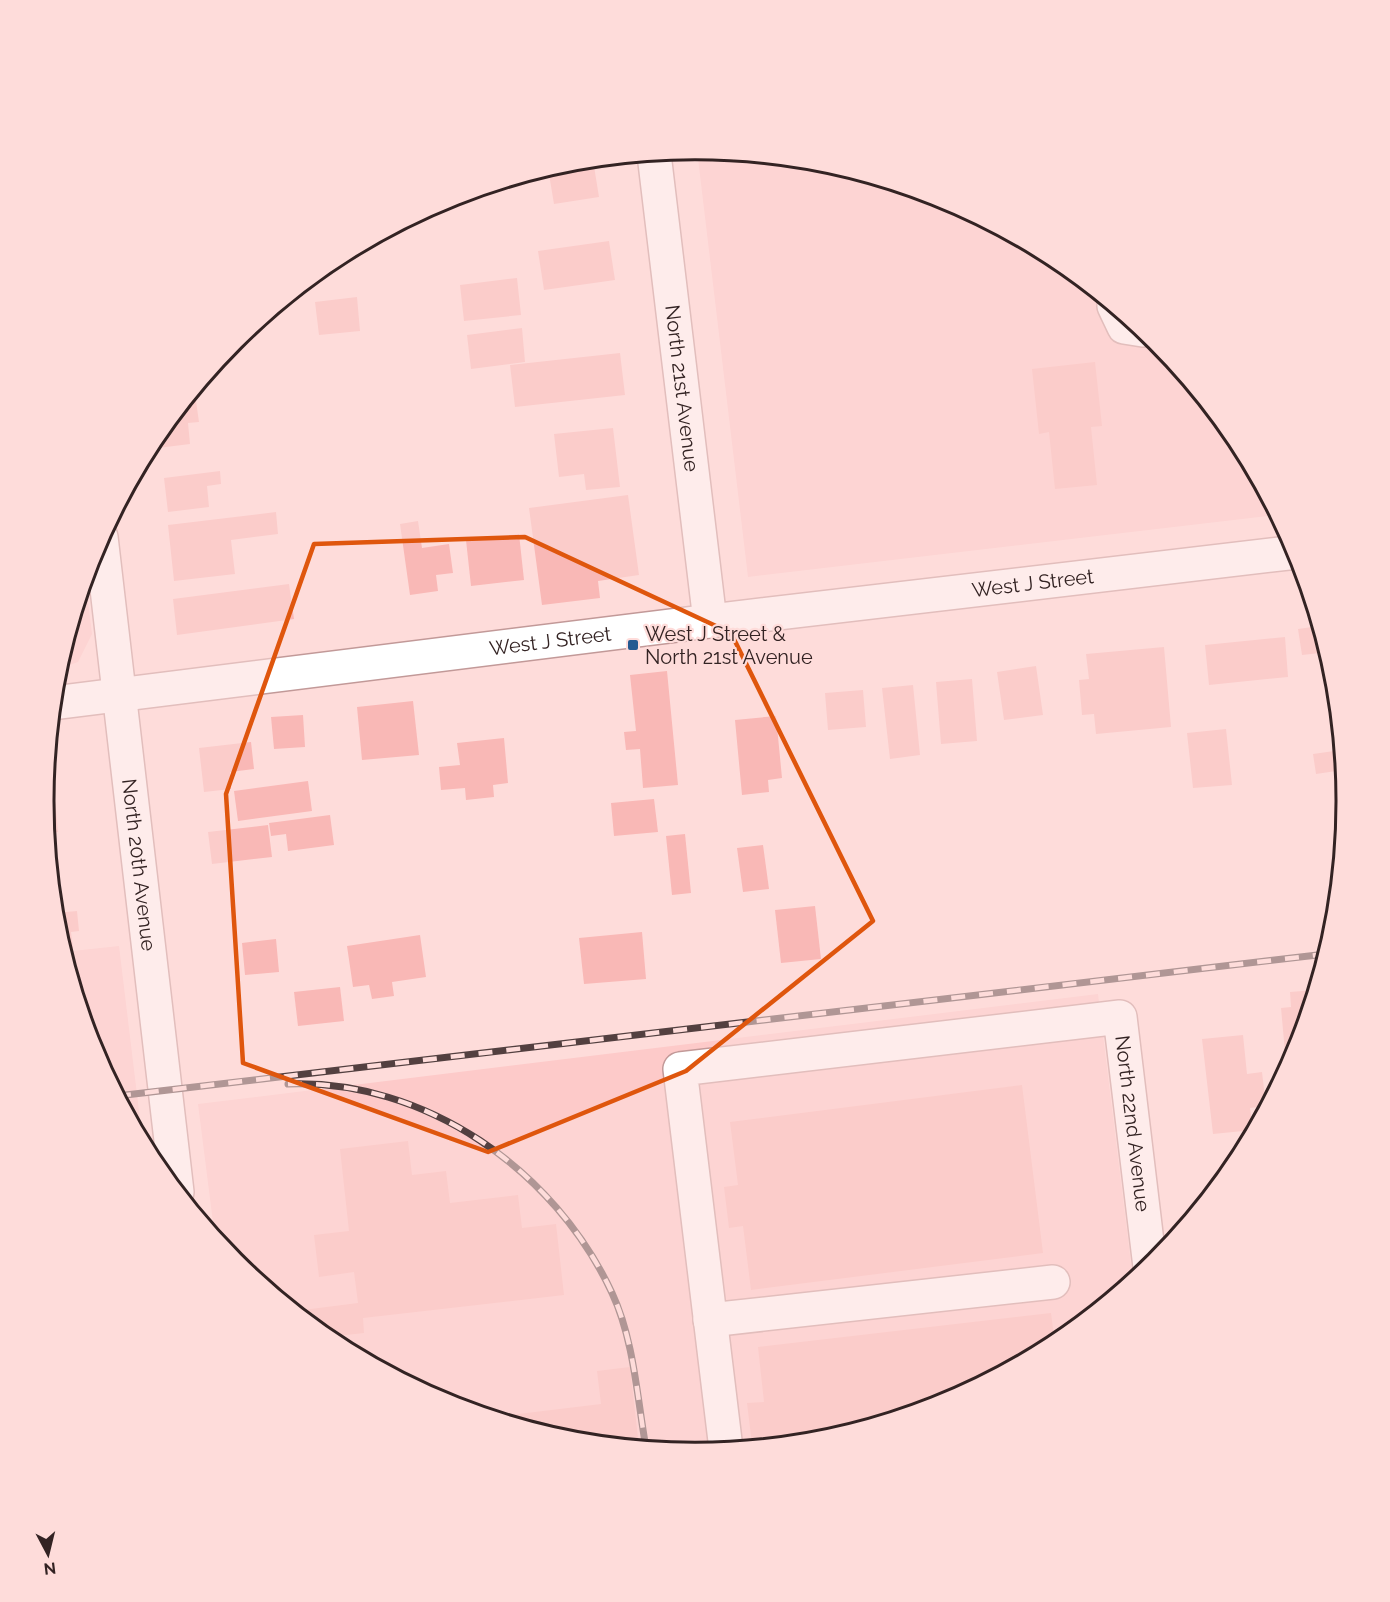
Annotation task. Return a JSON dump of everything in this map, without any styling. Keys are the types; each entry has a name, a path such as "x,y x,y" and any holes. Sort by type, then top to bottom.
{"street":[{"name":"North 21st Avenue","path":"655,161 711,621"},
{"name":"West J Street","path":"62,702 711,621 1286,553"},
{"name":"North 20th Avenue","path":"102,558 175,1176"},
{"name":"North 22nd Avenue","path":"710,1320 680,1069 1120,1017 1148,1254"},
{"path":"725,1441 710,1320 1053,1282"}],"highlighted area":[{"path":"525,537 731,633 873,921 686,1071 488,1152 243,1063 226,794 314,544"}],"shaded area":[{"path":"698,160 779,165 861,182 940,209 1016,246 1085,292 1118,319 1177,378 1228,445 1269,516 748,577"},
{"path":"87,597 92,634 78,662 69,665"},
{"path":"119,946 140,1121 120,1085 103,1046 88,1007 72,951"},
{"path":"1098,994 1132,1270 1085,1310 1051,1334 979,1376 901,1408 861,1420 779,1437 737,1441 653,1441 570,1430 489,1408 411,1376 339,1334 272,1283 213,1224 198,1104"}],"building":[{"path":"594,168 599,197 554,204 550,177"},
{"path":"609,241 615,280 544,290 538,251"},
{"path":"517,278 521,315 464,321 460,285"},
{"path":"357,297 360,331 319,335 315,302"},
{"path":"522,328 525,362 471,369 467,335"},
{"path":"620,353 625,395 515,407 510,365"},
{"path":"1095,362 1102,426 1091,427 1097,485 1055,489 1049,432 1039,434 1032,369"},
{"path":"196,401 199,422 188,423 190,444 160,448 186,411"},
{"path":"613,428 620,487 586,490 584,474 559,477 554,434"},
{"path":"220,471 221,484 207,486 209,507 168,512 164,478"},
{"path":"628,495 639,575 598,581 600,598 542,605 529,508"},
{"path":"276,512 278,534 231,540 235,574 174,581 168,525"},
{"path":"418,521 422,548 449,544 453,573 436,575 438,591 410,595 400,524"},
{"path":"519,534 524,580 471,586 466,540"},
{"path":"289,584 294,619 177,635 173,599"},
{"path":"1312,627 1318,653 1302,655 1298,629"},
{"path":"1285,637 1288,677 1209,685 1205,645"},
{"path":"1164,647 1171,727 1096,734 1094,714 1082,715 1079,680 1089,679 1086,654"},
{"path":"1036,666 1043,715 1004,720 997,672"},
{"path":"667,671 678,785 643,788 640,749 626,750 624,732 636,731 630,675"},
{"path":"972,679 977,741 941,744 936,682"},
{"path":"913,685 920,755 890,759 882,688"},
{"path":"863,690 866,727 828,730 825,693"},
{"path":"413,701 419,755 362,760 357,707"},
{"path":"303,715 305,747 274,749 271,717"},
{"path":"776,716 782,778 768,780 769,792 742,795 735,720"},
{"path":"1226,729 1232,785 1193,788 1187,733"},
{"path":"504,738 508,783 493,785 494,797 466,800 465,788 441,790 439,767 460,765 457,743"},
{"path":"251,742 254,769 230,772 231,789 204,792 199,748"},
{"path":"1334,751 1335,771 1316,774 1313,754"},
{"path":"308,781 312,811 238,821 234,791"},
{"path":"54,791 58,832 55,833"},
{"path":"654,799 658,832 614,836 611,803"},
{"path":"330,815 334,845 288,851 286,834 271,836 269,823"},
{"path":"268,825 272,857 212,864 208,832"},
{"path":"685,834 691,893 672,895 666,836"},
{"path":"763,845 769,889 743,892 737,848"},
{"path":"815,906 821,959 781,963 775,910"},
{"path":"77,911 79,931 71,932 73,948 71,948 64,912"},
{"path":"642,932 646,979 584,984 579,938"},
{"path":"420,935 426,977 392,982 394,996 372,999 369,985 353,987 347,946"},
{"path":"276,939 279,972 245,975 242,943"},
{"path":"340,987 344,1021 298,1026 294,992"},
{"path":"1307,991 1285,1051 1281,1008 1291,1007 1290,992"},
{"path":"1243,1035 1247,1074 1262,1072 1265,1095 1258,1107 1250,1108 1252,1119 1244,1131 1213,1134 1202,1039"},
{"path":"1022,1085 1043,1253 751,1290 743,1226 729,1228 724,1187 738,1185 730,1122"},
{"path":"408,1141 412,1175 446,1171 450,1203 518,1195 522,1228 556,1224 564,1295 363,1318 364,1333 339,1334 305,1310 358,1303 354,1272 319,1277 314,1235 349,1231 340,1149"},
{"path":"1051,1313 1053,1332 979,1376 901,1408 820,1430 751,1440 747,1403 764,1402 758,1347"},
{"path":"630,1367 638,1440 570,1430 512,1415 601,1404 597,1371"}],"railway":[{"path":"126,1095 1317,955"},
{"path":"288,1084 339,1086 388,1097 436,1116 480,1140 521,1172 557,1208 587,1248 612,1293 630,1349 645,1440"}],"place":[{"name":"West J Street & North 21st Avenue","path":"633,645"}]}
